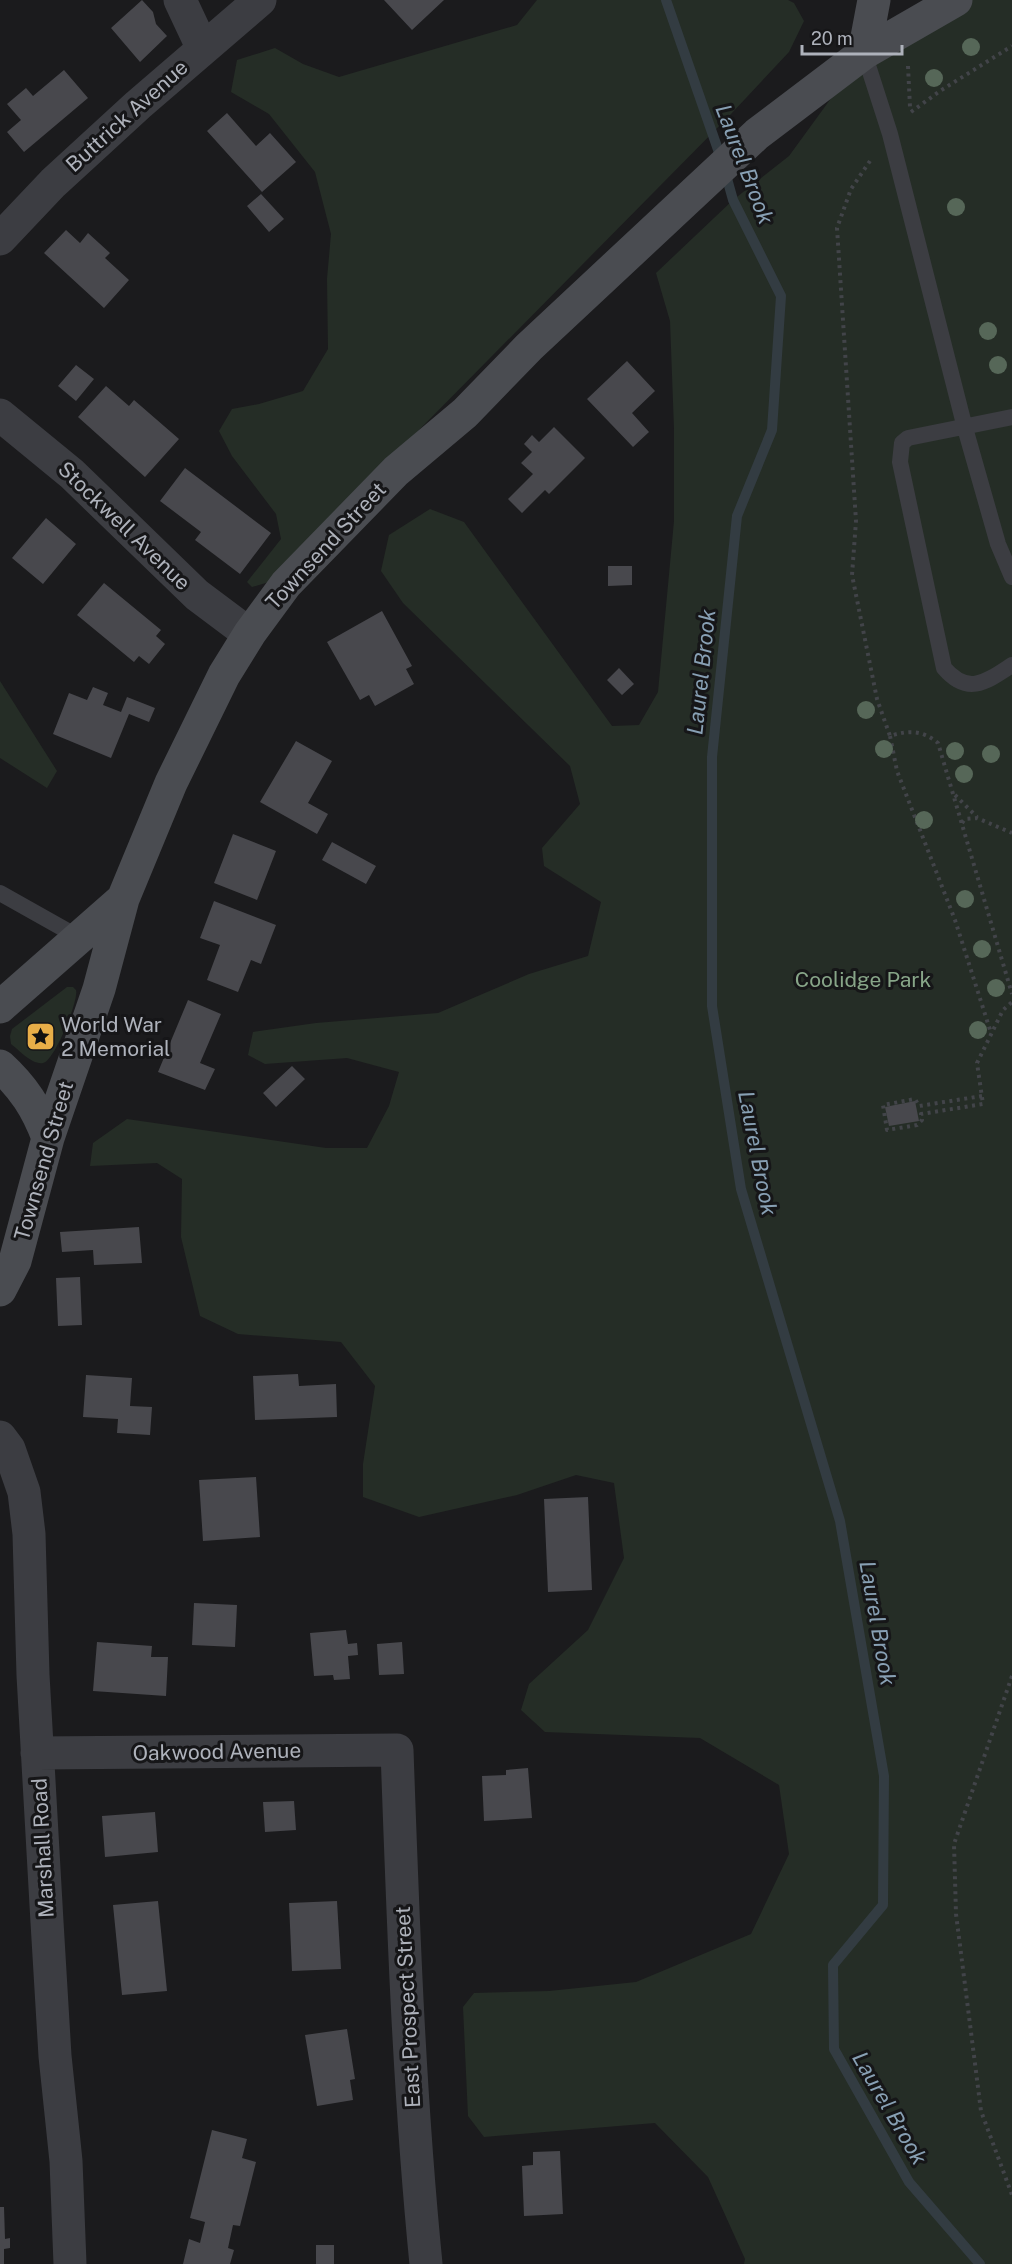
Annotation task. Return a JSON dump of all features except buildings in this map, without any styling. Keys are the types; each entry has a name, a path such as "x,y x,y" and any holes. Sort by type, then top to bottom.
{"street":[{"path":"180,0 203,49"},
{"name":"Buttrick Avenue","path":"0,239 52,183 260,0"},
{"path":"864,53 874,0"},
{"name":"Townsend Street","path":"0,1290 15,1261 48,1138 99,988 123,899 171,783 224,675 249,634 286,584 388,479 465,413 528,347 632,252 698,186 757,134 864,53 956,0"},
{"name":"Stockwell Avenue","path":"0,415 72,474 197,595 249,634"},
{"path":"0,1007 123,899"},
{"path":"0,1066 25,1091 39,1115 48,1138"},
{"name":"Marshall Road","path":"0,1437 9,1449 24,1492 28,1534 55,2056 66,2161 70,2264"},
{"name":"Oakwood Avenue","path":"38,1753 397,1750"},
{"name":"East Prospect Street","path":"397,1750 402,1907 419,2199 426,2264"}],"lane":[{"path":"864,53 890,134 965,428 998,544 1012,577"},
{"path":"1012,417 908,438 902,443 900,462 944,668 962,684 973,685 985,681 1012,665"},
{"path":"0,893 80,938"}],"path":[{"path":"908,66 910,113 940,91 1012,46"},
{"path":"871,160 851,189 837,228 856,521 852,575 877,699 890,736 897,771 955,920 992,1034"},
{"path":"890,736 909,730 930,736 938,743 1012,994"},
{"path":"953,794 977,818 1012,833"},
{"path":"962,823 965,819 977,818"},
{"path":"982,1096 919,1106 915,1099 883,1105 887,1130 917,1125 922,1120 921,1114 983,1104 982,1096 977,1063 1003,1010 1012,1002"},
{"path":"1012,1676 954,1844 956,1914 981,2111 1012,2194"}],"green space":[{"path":"537,0 788,0 794,3 804,21 789,52 731,114 269,582 252,587 247,582 281,539 276,514 232,456 219,431 232,409 303,391 328,349 327,279 331,234 315,172 269,114 231,92 237,60 275,48 303,64 339,77 517,25"},
{"name":"Coolidge Park","path":"956,0 1012,0 1012,2264 744,2264 745,2259 708,2177 655,2123 484,2137 468,2116 463,2007 474,1993 549,1991 636,1982 751,1934 789,1854 779,1785 700,1738 545,1732 521,1710 529,1684 588,1630 624,1558 614,1483 576,1475 517,1495 419,1517 363,1497 363,1464 375,1386 341,1342 238,1334 200,1316 181,1237 182,1179 157,1163 90,1166 93,1143 127,1119 326,1148 367,1148 389,1106 399,1072 347,1058 265,1064 248,1055 253,1032 316,1023 438,1013 529,974 588,956 601,902 544,866 542,848 580,804 570,766 403,603 381,571 389,535 430,509 464,522 612,726 639,725 658,692 674,521 674,429 670,321 656,273 733,200 789,156 864,53"},
{"path":"0,681 57,771 47,788 0,758"},
{"path":"67,987 73,987 76,990 76,996 65,1030 48,1060 43,1063 34,1062 11,1044 12,1029"}],"waterway":[{"name":"Laurel Brook","path":"666,0 723,164 733,200 781,296 772,430 737,516 712,757 712,1006 741,1189 840,1521 884,1776 883,1905 833,1965 834,2049 909,2182 980,2264"}],"place":[{"name":"World War 2 Memorial","path":"40,1037"}]}
